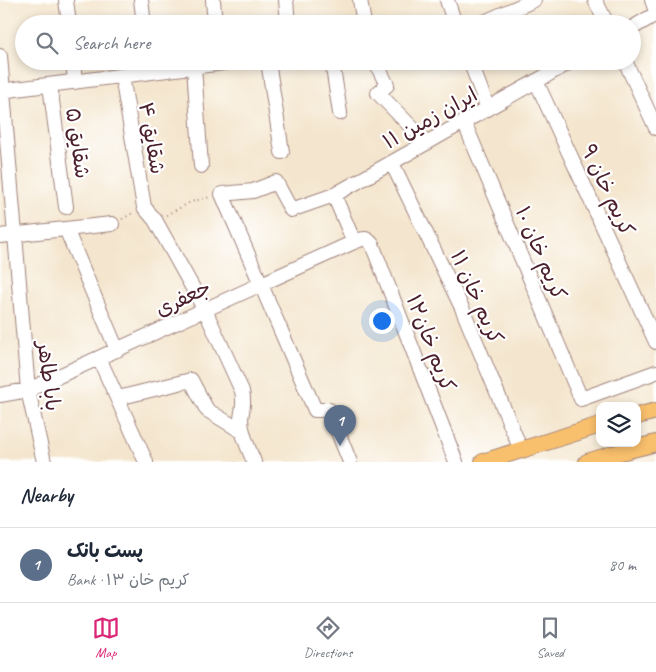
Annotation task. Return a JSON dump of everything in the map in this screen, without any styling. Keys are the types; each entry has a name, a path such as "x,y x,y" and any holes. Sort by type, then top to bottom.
{"main road":[{"path":"641,415 656,412"},
{"path":"483,462 596,426"},
{"path":"587,462 656,443"}],"street":[{"path":"66,0 68,15"},
{"path":"141,0 143,15"},
{"path":"213,0 215,15"},
{"path":"286,0 287,15"},
{"path":"360,0 362,15"},
{"path":"446,0 452,15"},
{"path":"500,15 534,0"},
{"path":"595,0 602,15"},
{"path":"641,22 656,13 652,0"},
{"name":"بابا طاهر","path":"0,56 28,390 44,462"},
{"path":"74,70 75,82"},
{"path":"2,91 122,76 139,70"},
{"path":"194,70 201,166"},
{"path":"269,70 282,152"},
{"path":"333,70 340,113"},
{"path":"380,70 387,85 378,93 427,143"},
{"path":"473,70 488,109"},
{"name":"ایران زمین ۱۱","path":"222,194 253,191 276,182 291,210 334,195 557,70"},
{"path":"629,70 656,128"},
{"name":"شقایق ۴","path":"122,76 144,207"},
{"name":"کریم خان ۹","path":"536,82 656,342"},
{"name":"شقایق ۵","path":"50,85 66,207"},
{"name":"کریم خان ۱۰","path":"464,122 581,399 656,372"},
{"name":"کریم خان ۱۱","path":"392,163 462,308 521,450"},
{"path":"222,194 315,410 329,410 350,462"},
{"name":"کریم خان۱۲","path":"334,195 361,241 372,244 456,462"},
{"path":"144,207 156,220 205,310 242,391 244,401 241,419 243,432 254,462"},
{"path":"0,236 112,224"},
{"path":"66,229 117,350"},
{"name":"جعفری","path":"0,395 28,390 261,284 361,241"},
{"path":"99,358 146,462"},
{"path":"118,398 191,380 207,410 243,432"}],"path":[{"path":"156,220 191,202 222,194"},
{"path":"112,224 144,207"}],"place":[{"name":"پست بانک","path":"340,446"}]}
